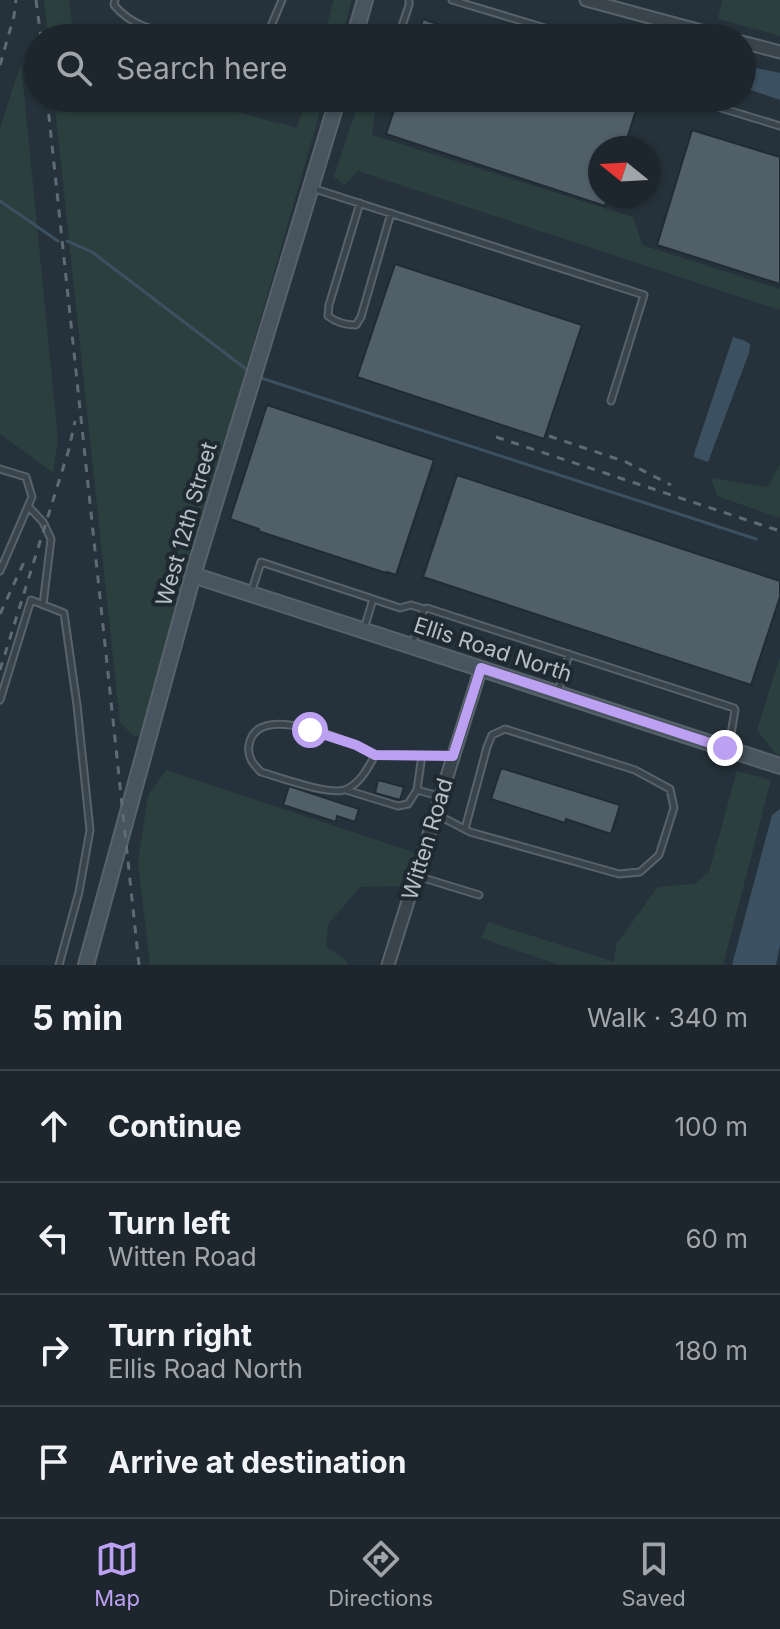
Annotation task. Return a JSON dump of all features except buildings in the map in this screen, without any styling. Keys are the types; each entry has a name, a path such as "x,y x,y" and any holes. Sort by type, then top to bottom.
{"street":[{"path":"358,24 365,0"},
{"path":"586,0 666,24"},
{"path":"756,46 780,52"},
{"name":"West 12th Street","path":"86,965 193,575 334,112"},
{"name":"Ellis Road North","path":"193,575 780,766"},
{"name":"Witten Road","path":"388,965 481,668"}],"lane":[{"path":"115,0 114,5 122,15 138,24"},
{"path":"272,24 282,0"},
{"path":"403,24 409,0"},
{"path":"452,0 532,24"},
{"path":"734,112 780,126"},
{"path":"311,187 644,295 611,401"},
{"path":"360,203 329,305 328,316 347,325 356,325 361,317 391,213"},
{"path":"0,469 26,477 32,497 0,571"},
{"path":"28,506 43,522 51,539 42,605"},
{"path":"251,593 261,562 400,608 411,605 427,608 569,654 734,708 728,749"},
{"path":"363,630 373,599"},
{"path":"0,700 31,600 64,613 90,830 79,892 59,965"},
{"path":"412,646 424,609"},
{"path":"558,693 569,654"},
{"path":"422,755 417,790 408,804 398,806 346,790 323,790 261,772 253,765 248,748 251,737 265,725 277,723 345,741 375,755 422,755 453,756"},
{"path":"435,813 465,829 619,874 640,872 659,855 674,808 670,789 635,770 505,729 492,735 487,747 465,829"},
{"path":"346,790 361,778 375,755"},
{"path":"417,790 440,796"},
{"path":"416,876 479,895"}],"green space":[{"path":"44,0 69,0 72,24 47,24"},
{"path":"334,0 352,0 345,24 327,24"},
{"path":"722,0 780,0 780,36 756,29 756,24 736,24 718,19"},
{"path":"21,63 58,440 53,473 0,434 0,128"},
{"path":"55,112 238,112 297,128 302,112 320,112 141,734 135,737 120,723"},
{"path":"355,112 375,112 372,135 588,203 588,208 604,208 633,217 642,245 780,289 780,310 358,171 345,185 334,177"},
{"path":"780,464 780,518 717,496 711,478 768,487"},
{"path":"780,657 780,755 757,730"},
{"path":"166,770 416,853 402,886 360,887 328,924 326,947 345,959 348,965 150,965 138,862 148,796"},
{"path":"737,771 771,780 723,965 560,965 481,938 488,922 614,962 617,943 658,887 694,884 709,872"}],"water":[{"path":"756,68 780,73 780,100 756,92"},
{"path":"733,337 750,344 749,353 708,462 694,457 694,454"},
{"path":"780,809 780,945 776,965 732,965 772,815"}],"waterway":[{"path":"0,201 58,241"},
{"path":"67,241 92,252 246,369"},
{"path":"261,378 756,539"}],"railway":[{"path":"0,65 16,0"},
{"path":"36,0 39,24"},
{"path":"48,112 139,965"},
{"path":"0,670 75,421"},
{"path":"549,436 626,462 671,485"},
{"path":"496,437 780,531"},
{"path":"0,614 25,560"}],"route":[{"path":"310,730 356,745 375,755 453,756 481,668 725,748"}]}
